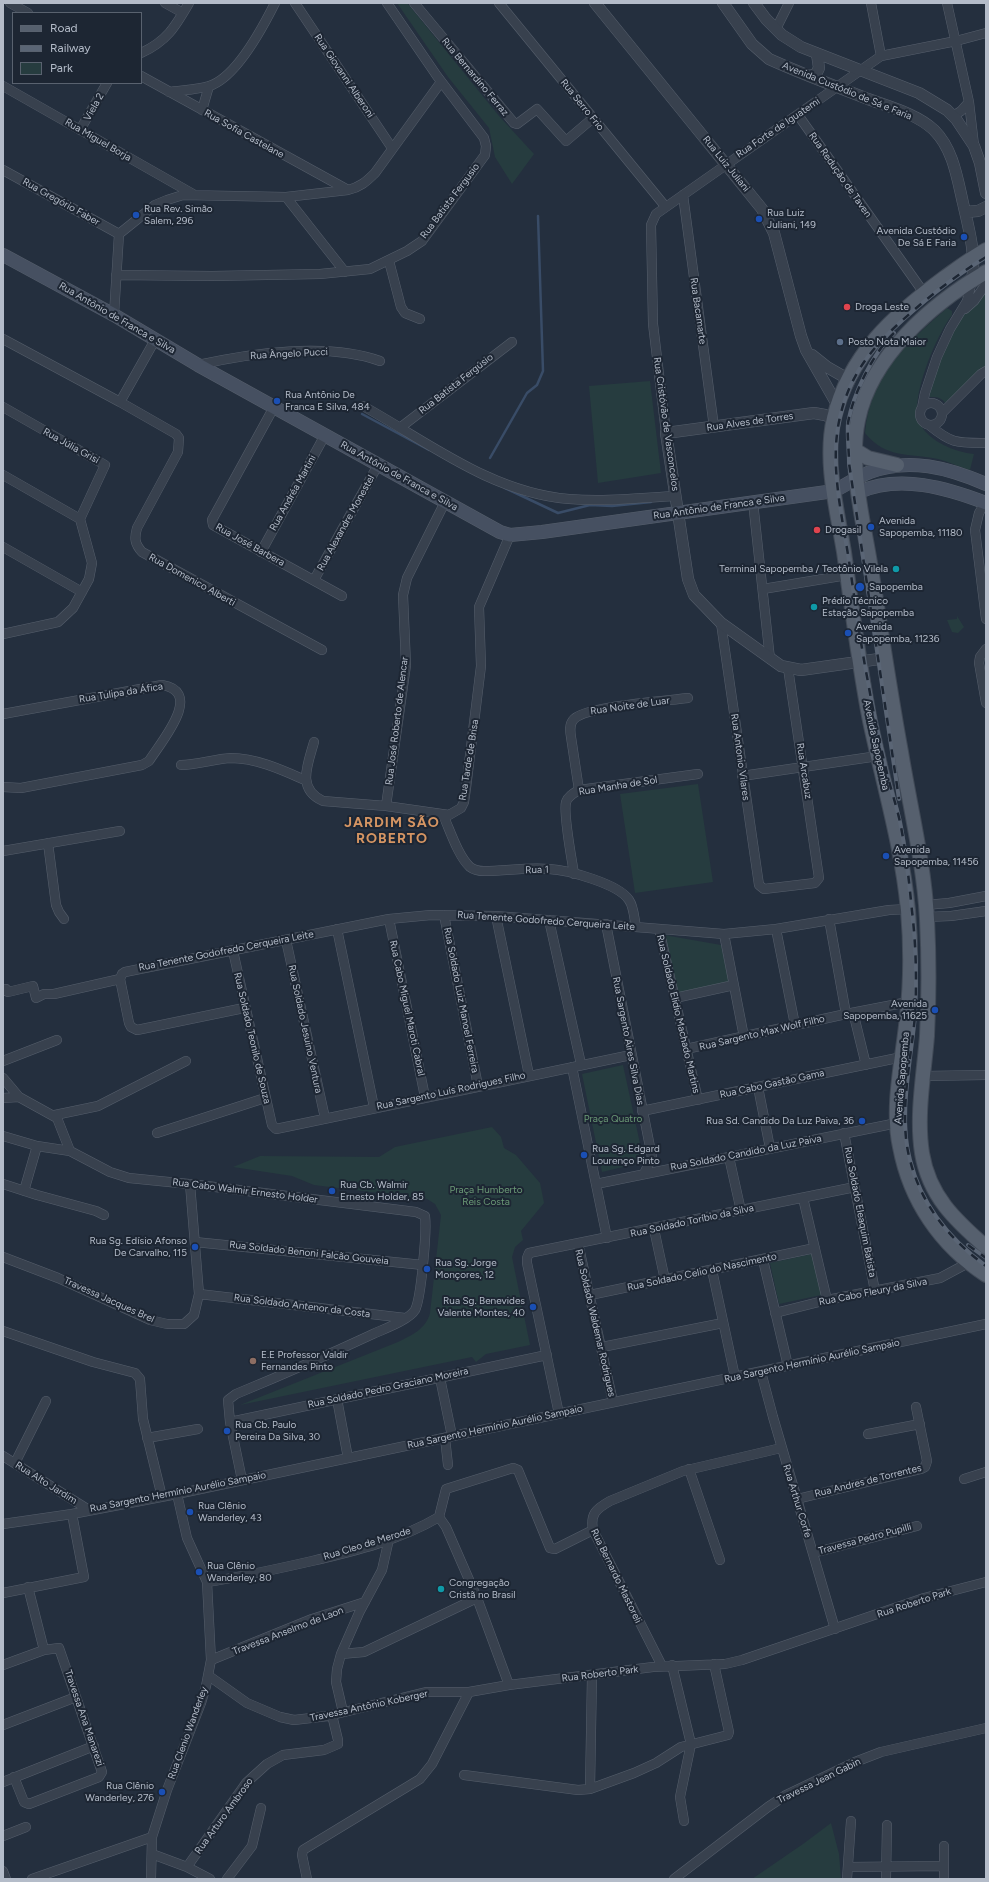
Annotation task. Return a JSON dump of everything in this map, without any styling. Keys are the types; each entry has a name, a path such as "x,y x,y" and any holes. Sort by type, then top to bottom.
{"main road":[{"name":"Avenida Sapopemba","path":"986,250 974,256 924,293 895,317 876,337 848,379 836,412 830,449 834,491 860,662 878,756 900,854 908,910 910,962 908,1002 897,1123 899,1146 907,1174 927,1218 936,1230 968,1263 986,1275"},
{"name":"Rua Antônio de Franca e Silva","path":"3,256 114,315 198,365 445,502 500,532 510,535 542,532 834,491"},
{"name":"Avenida Sapopemba","path":"986,272 972,281 915,326 884,360 871,382 860,410 857,424 855,450 858,485 916,833 926,911 929,972 920,1125 922,1153 929,1177 946,1208 958,1223 986,1247"},
{"path":"848,379 860,388 862,396 860,410"},
{"path":"855,450 868,458 897,465 916,465 946,469 983,483 971,498"},
{"path":"858,485 870,472 897,465"},
{"path":"834,491 858,485 871,487 897,484 932,487 986,503"},
{"path":"908,910 926,911"},
{"path":"897,1123 904,1123 910,1126 918,1150 922,1153"}],"street":[{"path":"10,3 26,12"},
{"path":"165,3 182,13"},
{"path":"142,53 164,40 173,30 189,3"},
{"path":"169,92 209,86 224,78 241,60 275,3"},
{"name":"Rua Giovanni Alberoni","path":"295,3 392,148"},
{"name":"Rua Batista Fergusio","path":"116,275 212,276 345,272 370,269 389,261 422,241 485,155 486,146 484,138 441,82 386,3"},
{"name":"Rua Bernardino Ferraz","path":"414,3 514,124 517,124 537,109 566,141 593,118"},
{"name":"Rua Serro Frio","path":"499,3 666,206"},
{"name":"Rua Luiz Juliani","path":"595,3 762,209 774,233 806,350 836,412"},
{"name":"Avenida Custódio de Sá e Faria","path":"723,3 752,44 769,59 909,114 934,130 952,157 974,256 972,281"},
{"path":"754,3 766,19 794,43 817,54 919,93 935,101 953,116 974,146"},
{"path":"776,29 789,3"},
{"path":"870,3 882,56"},
{"path":"947,3 969,102 974,146 980,163 986,193"},
{"name":"Rua Forte de Iguatemi","path":"666,206 882,56 986,34"},
{"path":"810,76 816,74 819,68 817,54"},
{"name":"Rua Sofia Castelane","path":"142,77 348,190"},
{"path":"114,315 119,234 155,206 172,198 193,194 215,196 286,197 348,190 366,182 441,82"},
{"name":"Viela 2","path":"80,130 106,84"},
{"name":"Rua Miguel Borja","path":"3,86 193,194"},
{"path":"202,110 209,86"},
{"path":"953,116 961,111 969,102"},
{"name":"Rua Redução de Taven","path":"798,115 924,293"},
{"name":"Rua Gregório Faber","path":"3,170 119,234"},
{"name":"Rua Bacamarte","path":"683,195 714,427"},
{"path":"286,197 345,272"},
{"name":"Rua Cristóvão de Vasconcelos","path":"666,206 656,214 651,225 653,324 666,433 688,579 691,589 694,595 721,623 770,659 788,668 801,670 886,658"},
{"path":"966,216 986,207"},
{"path":"966,216 986,214"},
{"path":"389,261 400,307 405,313 420,319"},
{"path":"972,281 970,294 962,311 950,329 937,356 927,385 920,414 922,420 934,424 940,434 954,442 986,443"},
{"path":"962,311 974,301 986,284"},
{"name":"Rua Domenico Alberti","path":"3,339 120,402 176,434 179,438 180,444 178,452 137,528 135,544 142,552 156,561 322,650"},
{"path":"120,402 155,340"},
{"name":"Rua Batista Fergúsio","path":"401,427 512,342"},
{"path":"806,350 827,367 848,379"},
{"name":"Rua Ângelo Pucci","path":"198,365 223,359 267,353 294,352 341,352 360,354 380,361"},
{"path":"922,408 927,403 937,407 955,399 986,371"},
{"path":"927,385 937,407 934,424"},
{"path":"363,406 401,427 446,455 475,470 521,490 575,499 596,500 676,496"},
{"name":"Rua Júlia Grisi","path":"3,407 104,464 80,519"},
{"name":"Rua José Barbera","path":"274,407 212,520 213,525 342,596"},
{"name":"Rua Alves de Torres","path":"666,433 814,413 836,412"},
{"name":"Rua Andréa Martini","path":"261,552 325,435"},
{"name":"Rua Alexandre Monestel","path":"314,580 378,465"},
{"path":"3,476 80,519 92,563 91,572 73,608 58,622 3,634"},
{"name":"Rua José Roberto de Alencar","path":"386,806 406,665 403,595 407,578 445,502"},
{"path":"753,502 770,659"},
{"path":"986,503 979,513 975,530 986,619"},
{"name":"Rua Tarde de Brisa","path":"443,816 456,812 464,802 481,666 479,607 510,535"},
{"path":"3,547 82,592"},
{"path":"763,589 847,575"},
{"name":"Rua Antonio Vilares","path":"721,623 759,885 764,889"},
{"path":"986,648 980,657 979,663 986,703"},
{"name":"Rua Arcabuz","path":"764,889 814,884 819,874 788,668"},
{"name":"Rua Tulipa da Áfica","path":"3,714 162,685 175,689 179,694 181,702 176,719 149,761 142,765 21,788 3,787"},
{"name":"Rua Noite de Luar","path":"579,790 570,728 573,720 582,714 598,710 688,698"},
{"path":"314,742 305,780 312,794 323,801 386,806 443,816"},
{"path":"742,776 878,756"},
{"path":"182,765 193,765 232,758 260,763 305,780"},
{"name":"Rua Manha de Sol","path":"574,874 566,802 571,794 579,790 698,774"},
{"name":"Rua 1","path":"443,816 461,855 469,867 484,872 551,869 574,874 616,889 628,899 632,907 636,927"},
{"path":"3,851 120,831"},
{"path":"48,843 56,905 64,919"},
{"path":"926,911 986,896"},
{"name":"Rua Tenente Godofredo Cerqueira Leite","path":"3,991 6,989 8,992 33,986 36,998 44,994 54,994 120,979 125,972 389,919 444,914 496,916 724,934 776,929 889,910 908,910"},
{"path":"926,911 951,916 986,910"},
{"name":"Rua Soldado Luiz Manoel Ferreira","path":"444,914 478,1086"},
{"path":"496,916 529,1075"},
{"name":"Rua Cabo Miguel Maroti Cabral","path":"389,919 425,1097"},
{"path":"830,919 846,1014 853,1016 856,1020 866,1065"},
{"path":"549,920 581,1064"},
{"name":"Rua Sargento Aires Silva Dias","path":"606,924 652,1157"},
{"path":"337,929 374,1107"},
{"name":"Rua Soldado Elidio Machado Martins","path":"659,929 698,1100"},
{"path":"776,929 795,1025"},
{"path":"724,934 744,1037"},
{"name":"Rua Soldado Jesuino Ventura","path":"286,940 325,1118"},
{"name":"Rua Soldado Teonilo de Souza","path":"233,951 244,1008 272,1125"},
{"path":"120,979 129,1023 131,1027 137,1030 244,1008"},
{"path":"675,998 734,985"},
{"name":"Rua Sargento Max Wolf Filho","path":"686,1050 795,1025 908,1002"},
{"path":"3,1061 57,1040"},
{"name":"Rua Sargento Luís Rodrigues Filho","path":"272,1125 279,1129 374,1107 631,1055"},
{"name":"Rua Cabo Gastão Gama","path":"642,1111 902,1058"},
{"path":"54,1115 98,1106 186,1061"},
{"path":"572,1067 606,1238"},
{"path":"923,1076 986,1075"},
{"path":"3,1078 19,1097 28,1103 54,1115 60,1123 70,1151"},
{"path":"758,1087 770,1148"},
{"path":"3,1098 19,1097"},
{"path":"157,1133 265,1098"},
{"name":"Rua Soldado Candido da Luz Paiva","path":"596,1184 897,1123"},
{"name":"Rua Soldado Eleaquim Batista","path":"844,1134 875,1291"},
{"name":"Rua Cabo Walmir Ernesto Holder","path":"3,1136 37,1146 70,1151 110,1172 129,1178 190,1184 416,1212 425,1216 423,1265"},
{"path":"24,1191 37,1146"},
{"path":"644,1174 652,1157 664,1170"},
{"path":"730,1157 741,1211"},
{"path":"3,1184 78,1205 104,1215"},
{"name":"Travessa Jacques Brel","path":"3,1257 58,1278 150,1320 167,1324 184,1324 194,1314 199,1294 190,1184"},
{"name":"Rua Soldado Toríbio da Silva","path":"547,1355 526,1258 529,1253 654,1229 855,1187"},
{"path":"803,1198 826,1300"},
{"path":"654,1229 665,1280"},
{"name":"Rua Soldado Benoni Falcão Gouveia","path":"195,1242 423,1265"},
{"name":"Rua Soldado Waldemar Rodrigues","path":"578,1243 602,1346 613,1402"},
{"name":"Rua Soldado Celio do Nascimento","path":"590,1295 815,1248"},
{"path":"763,1260 788,1366"},
{"name":"Rua Cabo Fleury da Silva","path":"775,1313 826,1300 940,1278 968,1263"},
{"path":"242,1480 230,1422 228,1400 236,1394 314,1362 405,1318 414,1310 416,1306 423,1265"},
{"path":"712,1270 735,1376"},
{"name":"Rua Soldado Antenor da Costa","path":"199,1294 405,1318"},
{"path":"602,1346 723,1323"},
{"name":"Rua Sargento Hermínio Aurélio Sampaio","path":"3,1524 72,1514 177,1494 986,1324"},
{"path":"3,1330 93,1362 135,1374 140,1380 143,1419 162,1497"},
{"path":"547,1355 559,1414"},
{"name":"Rua Soldado Pedro Graciano Moreira","path":"230,1422 547,1355"},
{"name":"Rua Arthur Corfe","path":"761,1372 835,1630"},
{"path":"440,1378 449,1437 448,1465"},
{"path":"337,1399 348,1458"},
{"path":"15,1463 46,1401"},
{"name":"Rua Andres de Torrentes","path":"797,1499 921,1469 925,1466 927,1461 916,1407"},
{"path":"868,1434 920,1424"},
{"path":"147,1438 198,1429"},
{"name":"Rua Bernardo Mastoreli","path":"662,1666 592,1530 593,1515 599,1507 642,1487 689,1469 782,1448"},
{"name":"Rua Alto Jardim","path":"3,1456 89,1510"},
{"path":"509,1685 478,1598 446,1528 439,1517 446,1489 479,1478 516,1469 550,1548 555,1549 592,1530"},
{"path":"689,1469 720,1560"},
{"path":"964,1479 986,1472"},
{"name":"Rua Clenio Wanderley","path":"151,1879 152,1838 167,1790 201,1703 209,1676 211,1660 207,1582 187,1538 177,1494"},
{"path":"3,1593 84,1577 72,1514"},
{"name":"Rua Cleo de Merode","path":"207,1582 269,1571 339,1555 426,1525 439,1517"},
{"name":"Travessa Pedro Pupilli","path":"813,1553 917,1526"},
{"path":"342,1712 336,1682 336,1669 341,1654 365,1602 382,1570 389,1539"},
{"name":"Rua Roberto Park","path":"469,1692 509,1685 662,1666 714,1664 742,1660 835,1630 924,1598 986,1582"},
{"path":"3,1665 44,1650 28,1587"},
{"path":"341,1654 364,1652 478,1598"},
{"name":"Travessa Anselmo de Laon","path":"211,1660 312,1619 365,1602"},
{"name":"Travessa Ana Manarezi","path":"14,1778 24,1802 28,1804 67,1791 102,1775 94,1746 58,1648 44,1650"},
{"path":"464,1775 560,1788 590,1789 634,1773 656,1763 681,1747 729,1734 714,1664"},
{"path":"672,1665 691,1744 680,1797 684,1821"},
{"path":"590,1789 592,1675"},
{"name":"Travessa Antônio Koberger","path":"209,1676 247,1703 280,1717 294,1720 332,1715 426,1692 469,1692"},
{"path":"307,1879 302,1855 303,1850 420,1779 432,1764 469,1692"},
{"path":"3,1725 76,1697"},
{"name":"Rua Arturo Ambroso","path":"188,1867 246,1783 267,1764 283,1755 324,1750 338,1744 332,1715"},
{"name":"Travessa Jean Gabin","path":"674,1879 786,1794 855,1762 881,1752 986,1728"},
{"path":"3,1782 94,1746"},
{"path":"227,1879 252,1846 261,1808"},
{"path":"847,1879 851,1821"},
{"path":"886,1879 887,1824"},
{"path":"3,1836 26,1828"},
{"path":"32,1879 152,1838"},
{"path":"944,1846 944,1879"},
{"path":"152,1854 188,1867 210,1879"},
{"path":"848,1868 943,1866"},
{"path":"3,1871 6,1879"}],"green space":[{"path":"397,3 408,4 499,116 534,154 512,184 495,157 489,128 448,77"},
{"path":"986,287 986,367 949,402 945,403 940,398 930,397 929,393 939,359 961,318"},
{"path":"947,308 952,311 952,315 939,337 926,368 921,384 917,413 920,424 924,430 936,441 959,451 974,454 970,470 938,459 898,454 881,447 865,433 868,412 882,377 904,348"},
{"path":"650,381 661,473 598,483 589,386"},
{"path":"957,616 964,627 958,633 952,632 947,620 957,619"},
{"path":"698,784 713,882 635,893 620,794"},
{"path":"664,935 721,945 729,982 676,993"},
{"name":"Praça Quatro","path":"623,1065 644,1162 602,1172 582,1074"},
{"name":"Praça Humberto Reis Costa","path":"492,1127 501,1137 504,1148 516,1155 540,1183 544,1203 521,1231 523,1240 515,1247 512,1257 530,1345 486,1354 476,1362 472,1357 240,1405 398,1342 418,1331 428,1319 430,1313 441,1215 435,1204 427,1199 314,1185 292,1176 233,1167 260,1156 379,1157 395,1147"},
{"path":"812,1254 821,1295 779,1304 770,1263"},
{"path":"831,1823 839,1854 841,1879 752,1879 803,1844"}],"waterway":[{"path":"490,458 527,393 537,385 543,371 538,216"},
{"path":"362,414 429,450"},
{"path":"505,488 558,513 590,505 612,506 651,502"}],"railway":[{"path":"986,257 940,289 923,303 889,333 868,357 851,384 845,400 840,417 836,452 836,471 840,507 862,651 879,736 902,833 907,866 916,963 916,1003 905,1107 905,1126 910,1160 921,1191 938,1219 960,1244 986,1266"},
{"path":"894,333 879,351 859,387 848,423 848,433 849,463 899,799"},
{"path":"968,1245 986,1258"}],"place":[{"name":"Rua Rev. Simão Salem, 296","path":"136,215"},
{"name":"Rua Luiz Juliani, 149","path":"759,219"},
{"name":"Avenida Custódio De Sá E Faria","path":"964,237"},
{"name":"Droga Leste","path":"847,307"},
{"name":"Posto Nota Maior","path":"840,342"},
{"name":"Rua Antônio De Franca E Silva, 484","path":"277,401"},
{"name":"Avenida Sapopemba, 11180","path":"871,527"},
{"name":"Drogasil","path":"817,530"},
{"name":"Terminal Sapopemba / Teotônio Vilela","path":"896,569"},
{"name":"Sapopemba","path":"860,587"},
{"name":"Prédio Técnico Estação Sapopemba","path":"814,607"},
{"name":"Avenida Sapopemba, 11236","path":"848,633"},
{"name":"Avenida Sapopemba, 11456","path":"886,856"},
{"name":"Avenida Sapopemba, 11625","path":"935,1010"},
{"name":"Rua Sd. Candido Da Luz Paiva, 36","path":"862,1121"},
{"name":"Rua Sg. Edgard Lourenço Pinto","path":"584,1155"},
{"name":"Rua Cb. Walmir Ernesto Holder, 85","path":"332,1191"},
{"name":"Rua Sg. Edísio Afonso De Carvalho, 115","path":"195,1247"},
{"name":"Rua Sg. Jorge Monçores, 12","path":"427,1269"},
{"name":"Rua Sg. Benevides Valente Montes, 40","path":"533,1307"},
{"name":"E.E Professor Valdir Fernandes Pinto","path":"253,1361"},
{"name":"Rua Cb. Paulo Pereira Da Silva, 30","path":"227,1431"},
{"name":"Rua Clênio Wanderley, 43","path":"190,1512"},
{"name":"Rua Clênio Wanderley, 80","path":"199,1572"},
{"name":"Congregação Cristã no Brasil","path":"441,1589"},
{"name":"Rua Clênio Wanderley, 276","path":"162,1792"}],"district":[{"name":"JARDIM SÃO ROBERTO","path":"392,832"}]}
